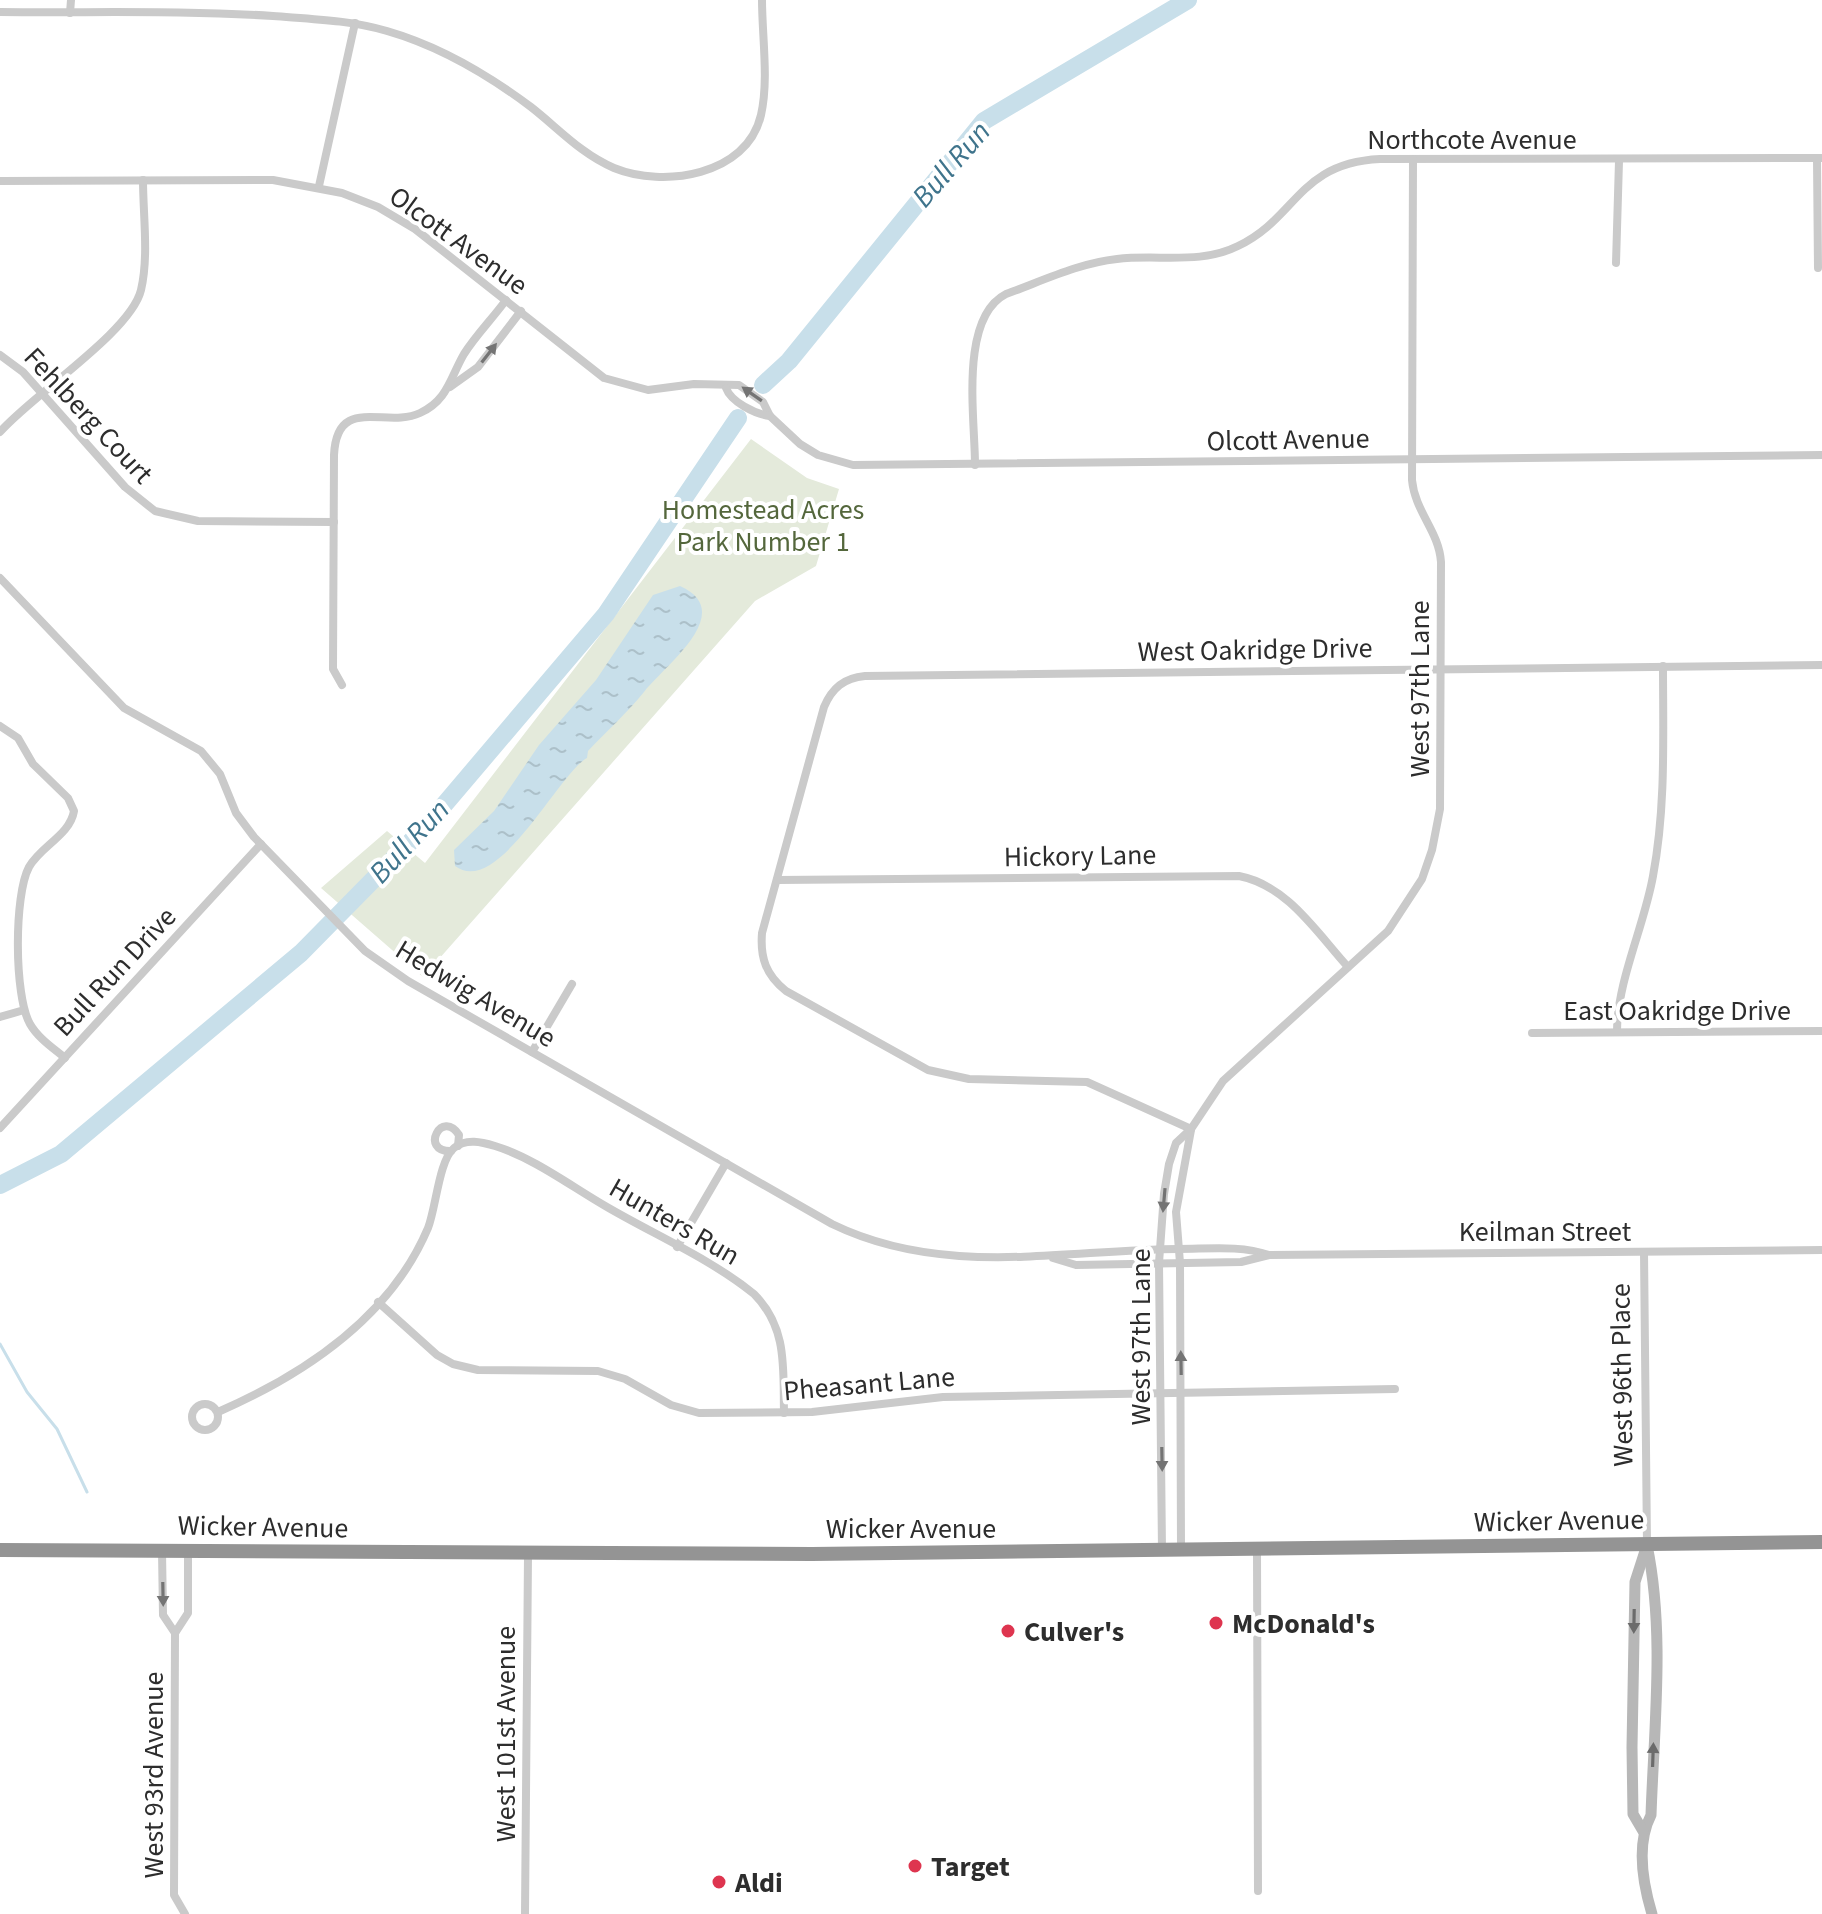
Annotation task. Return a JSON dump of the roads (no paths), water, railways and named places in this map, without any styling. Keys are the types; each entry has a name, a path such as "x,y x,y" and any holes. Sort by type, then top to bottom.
{"highway":[{"name":"Wicker Avenue","path":"0,1550 528,1555 1162,1553 1822,1542"}],"street":[{"path":"70,13 71,0"},
{"path":"0,12 198,12 355,23 413,40 473,68 515,95 585,151 616,169 633,173 684,174 720,166 743,149 755,130 762,98 762,0"},
{"path":"319,186 355,23"},
{"path":"1818,268 1820,158"},
{"name":"Northcote Avenue","path":"975,465 976,331 987,309 999,297 1107,260 1220,253 1256,235 1308,184 1331,169 1358,161 1413,159 1619,161 1820,158"},
{"name":"West 97th Lane","path":"1162,1553 1159,1263 1163,1249 1167,1175 1176,1143 1191,1129 1223,1081 1398,919 1415,892 1432,850 1440,793 1442,669 1439,545 1415,498 1412,460 1413,159"},
{"path":"1616,263 1619,161"},
{"path":"0,432 41,392 115,329 137,302 143,269 143,180"},
{"name":"Olcott Avenue","path":"0,181 273,180 319,186 388,212 521,311 595,371 615,383 648,390 706,384 726,388 739,385 763,402 770,416 804,447 842,463 975,465 1822,455"},
{"path":"450,387 464,355 506,300"},
{"path":"342,685 333,669 334,448 341,427 362,417 420,413 478,367 521,311"},
{"name":"Fehlberg Court","path":"0,355 23,372 132,495 155,511 198,521 334,522"},
{"name":"Olcott Avenue","path":"726,388 729,396 757,415 770,416"},
{"name":"Hedwig Avenue","path":"0,578 124,708 148,724 186,740 209,758 225,783 236,813 261,844 326,913 393,972 832,1224 879,1243 951,1258 1051,1258 1076,1251 1163,1249"},
{"name":"West Oakridge Drive","path":"777,880 824,707 836,687 865,676 1822,665"},
{"path":"1617,1032 1619,1003 1645,918 1658,845 1663,772 1663,666"},
{"path":"0,726 18,738 33,764 68,798 74,811 70,824 37,856 23,883 20,981 24,1010 36,1032 65,1058"},
{"name":"Bull Run Drive","path":"0,1128 261,844"},
{"name":"Hickory Lane","path":"777,880 1239,876 1261,882 1282,895 1348,967"},
{"path":"777,880 762,933 765,967 786,991 928,1070 969,1079 1077,1079 1108,1088 1191,1129"},
{"path":"532,1052 572,984"},
{"path":"0,1017 24,1010"},
{"name":"East Oakridge Drive","path":"1532,1033 1822,1031"},
{"name":"West 97th Lane","path":"1180,1552 1180,1263 1176,1249 1176,1200 1191,1129"},
{"name":"Hunters Run","path":"378,1302 401,1275 423,1239 454,1148 474,1142 513,1153 746,1288 768,1310 782,1346 784,1413"},
{"path":"677,1247 726,1163"},
{"name":"Keilman Street","path":"1163,1249 1252,1249 1269,1255"},
{"name":"Keilman Street","path":"1159,1263 1241,1262 1269,1255 1822,1250"},
{"name":"West 96th Place","path":"1644,1252 1647,1545 1655,1584 1656,1654 1651,1815 1643,1831 1643,1863 1652,1914"},
{"name":"Hedwig Avenue","path":"1051,1258 1076,1265 1159,1263"},
{"path":"218,1412 271,1388 316,1360 378,1302"},
{"name":"Pheasant Lane","path":"378,1302 437,1355 462,1367 598,1371 625,1379 690,1412 834,1411 928,1398 1395,1389"},
{"name":"West 96th Place","path":"1643,1831 1633,1814 1633,1701 1635,1582 1647,1545"},
{"name":"West 93rd Avenue","path":"162,1551 163,1615 175,1633"},
{"name":"West 93rd Avenue","path":"185,1914 174,1895 175,1633 188,1613 188,1551"},
{"path":"1257,1551 1258,1891"},
{"name":"West 101st Avenue","path":"525,1914 528,1555"}],"water":[{"path":"680,586 696,597 702,610 700,624 679,654 588,751 587,758 508,850 490,865 472,871 455,866 454,850 494,811 539,745 596,680 653,595"}],"waterway":[{"name":"Bull Run","path":"763,385 789,361 984,121 1188,0"},
{"name":"Bull Run","path":"0,1185 61,1154 301,953 427,825 606,614 738,418"},
{"path":"0,1344 27,1392 57,1429 87,1492"}],"place":[{"name":"McDonald's","path":"1216,1623"},
{"name":"Culver's","path":"1008,1631"},
{"name":"Target","path":"915,1866"},
{"name":"Aldi","path":"719,1882"}],"park label":[{"name":"Homestead Acres Park Number 1","path":"763,525"}]}
